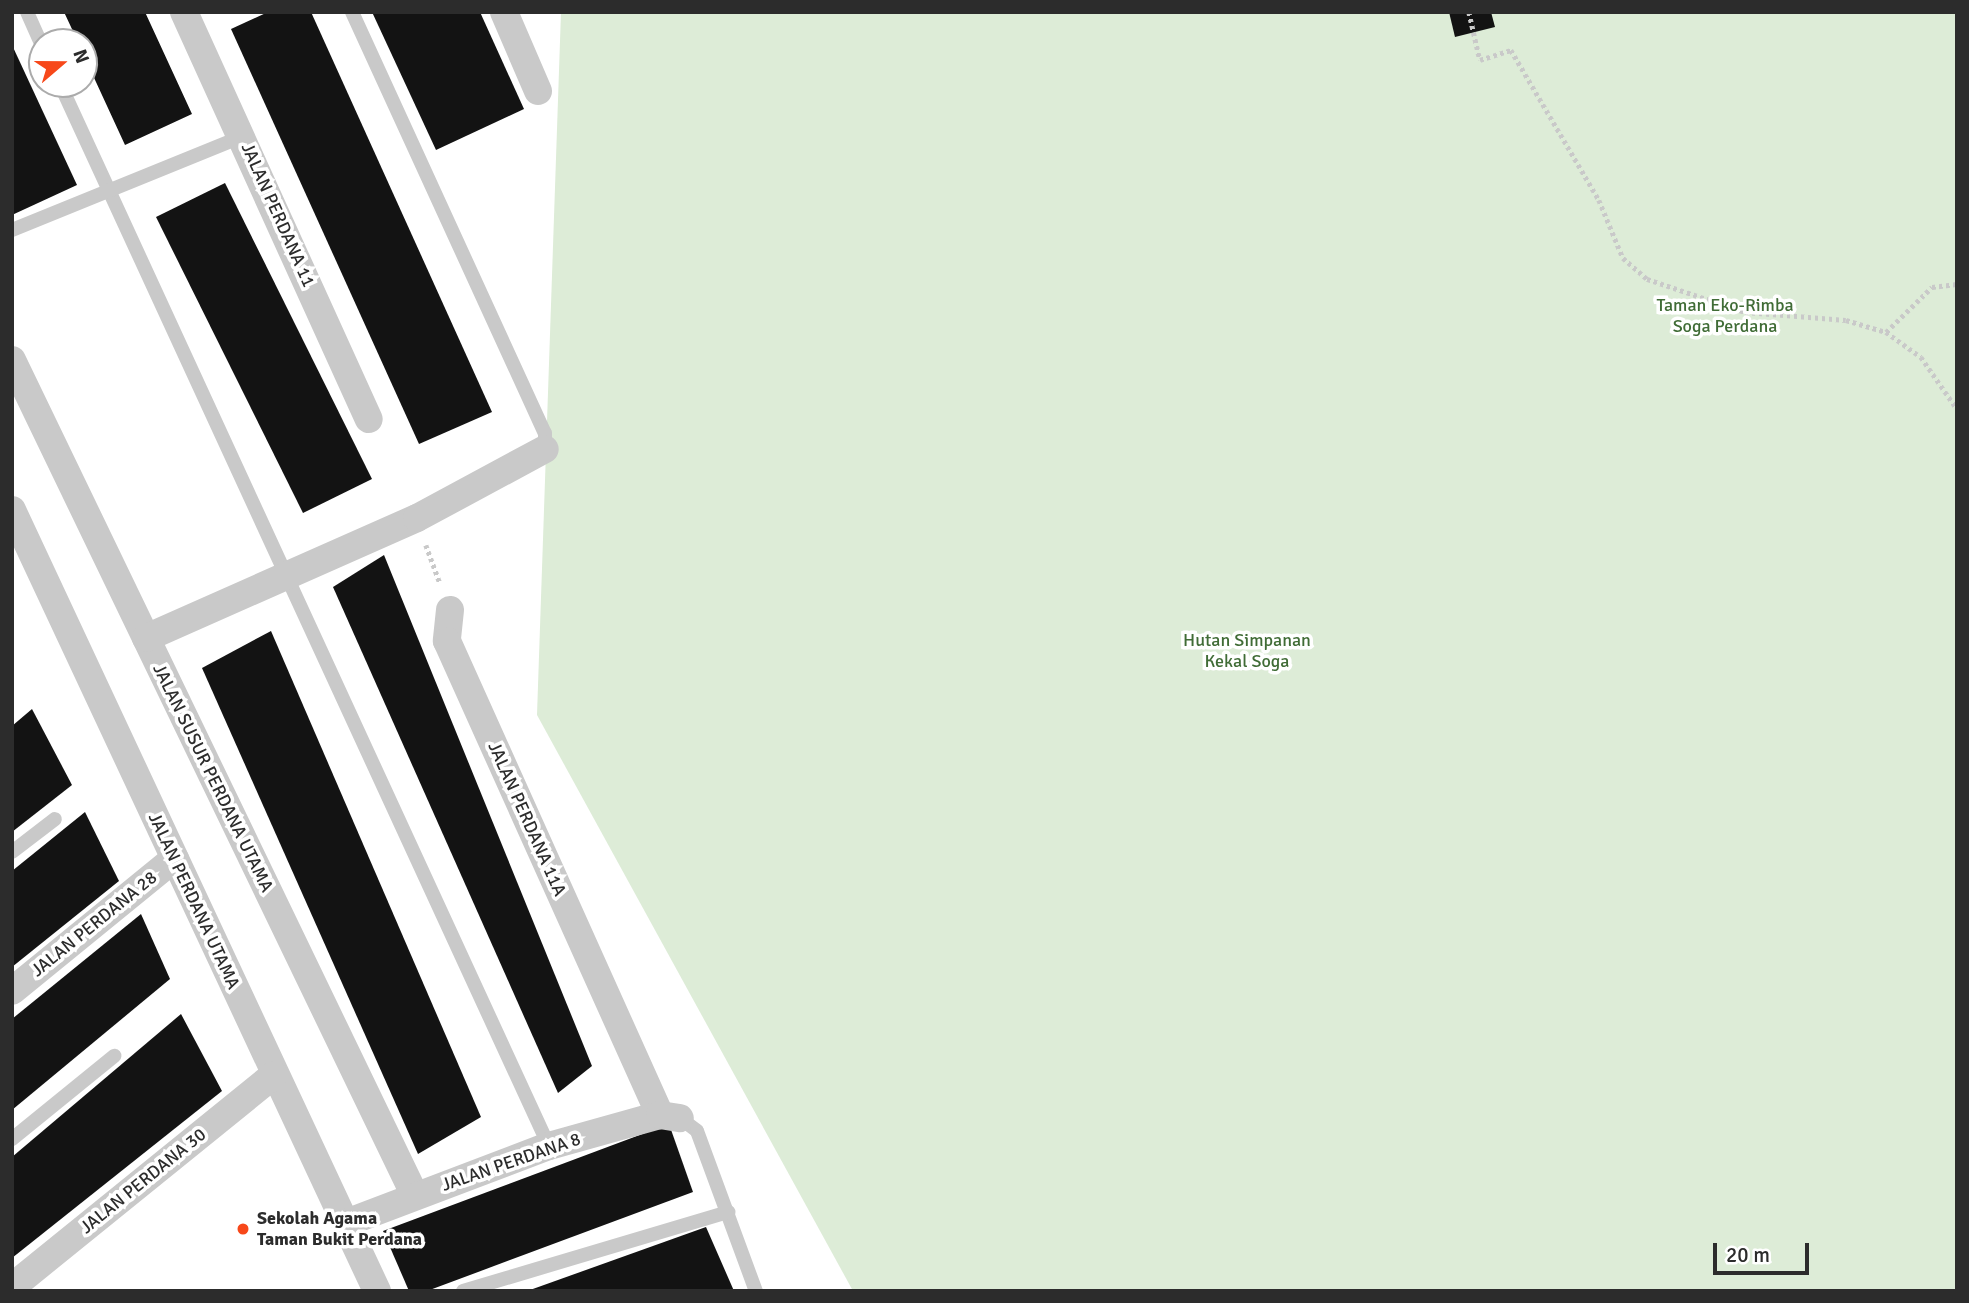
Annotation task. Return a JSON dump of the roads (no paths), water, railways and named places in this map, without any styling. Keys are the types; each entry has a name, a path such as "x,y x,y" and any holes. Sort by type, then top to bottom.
{"street":[{"name":"JALAN PERDANA 11","path":"184,12 243,136 369,419"},
{"path":"504,12 538,91"},
{"name":"JALAN SUSUR PERDANA UTAMA","path":"12,360 415,1196"},
{"path":"146,638 290,577 416,518 545,449"},
{"name":"JALAN PERDANA UTAMA","path":"12,510 377,1291"},
{"name":"JALAN PERDANA 11A","path":"450,610 447,641 670,1116"},
{"name":"JALAN PERDANA 28","path":"12,991 175,858"},
{"name":"JALAN PERDANA 30","path":"12,1287 274,1075"},
{"name":"JALAN PERDANA 8","path":"346,1223 549,1146 670,1116"}],"lane":[{"path":"27,12 34,28"},
{"path":"352,12 545,433 545,449"},
{"path":"67,98 290,577 549,1146"},
{"path":"12,230 243,136"},
{"path":"12,852 55,819"},
{"path":"12,1139 114,1056"},
{"path":"670,1116 697,1131 756,1291"},
{"path":"463,1291 728,1212"}],"place":[{"name":"Sekolah Agama Taman Bukit Perdana","path":"243,1229"}],"park label":[{"name":"Taman Eko-Rimba Soga Perdana","path":"1725,316"},
{"name":"Hutan Simpanan Kekal Soga","path":"1247,651"}]}
